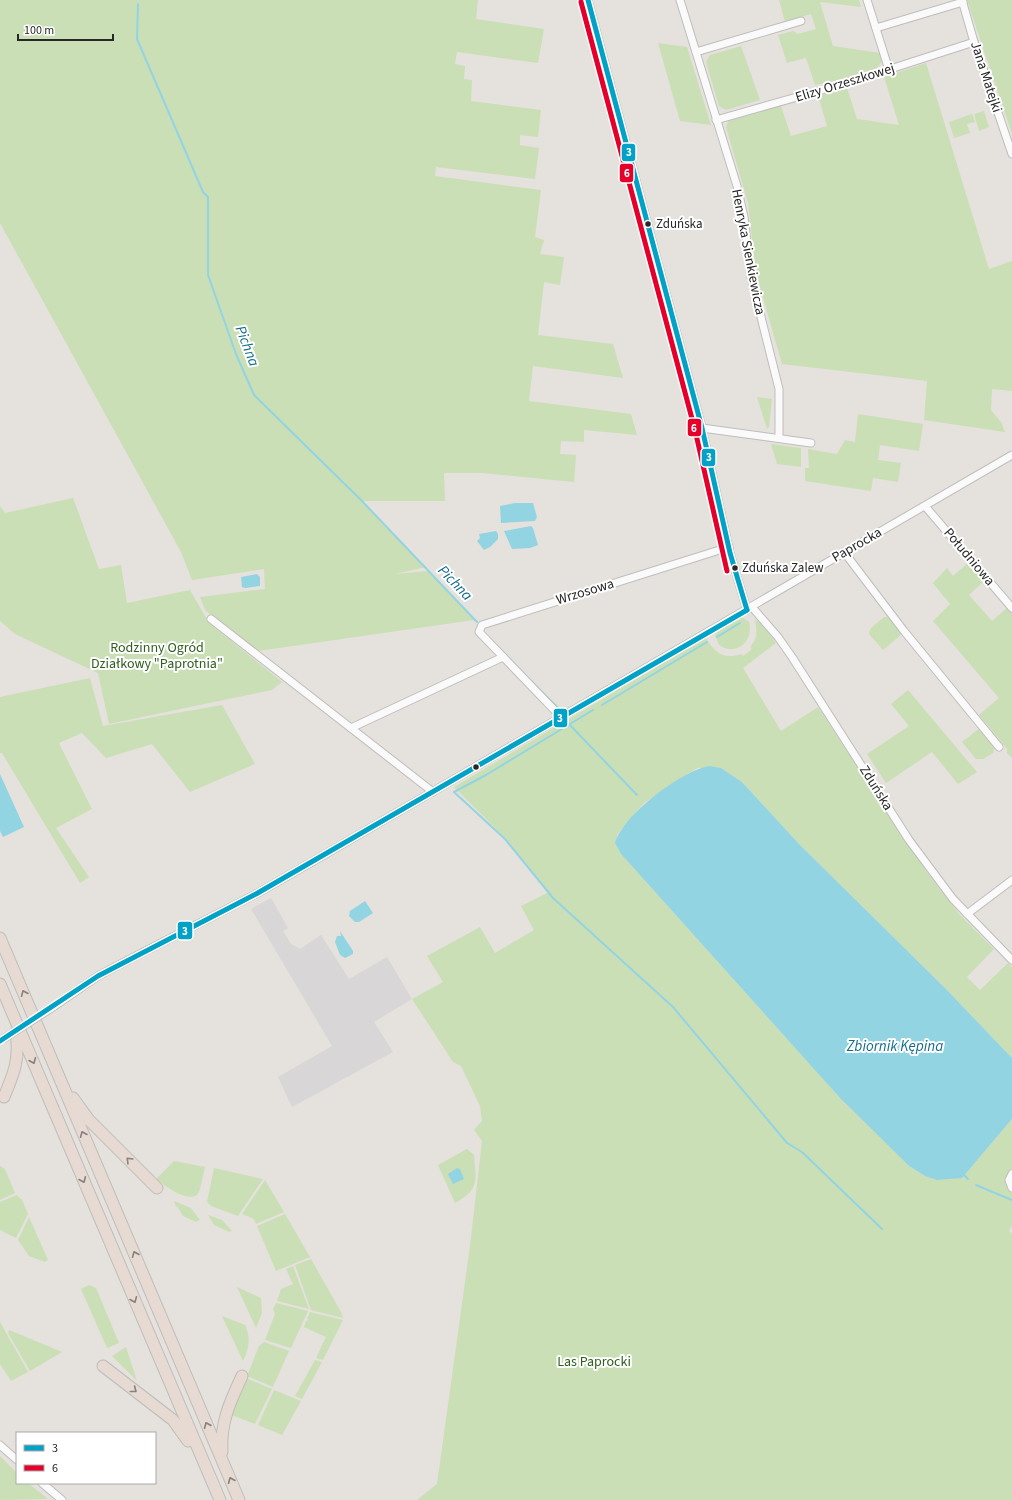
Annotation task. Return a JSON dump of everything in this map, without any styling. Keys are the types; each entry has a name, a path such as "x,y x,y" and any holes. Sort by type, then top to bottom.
{"highway":[{"path":"0,938 239,1500"},
{"path":"0,984 220,1500"},
{"path":"4,1097 18,1058 18,1048 12,1012"},
{"path":"61,1081 89,1120 157,1188"},
{"path":"103,1366 173,1420 182,1430 208,1474"},
{"path":"222,1461 221,1437 224,1419 242,1376"}],"street":[{"name":"Zduńska","path":"588,0 702,428 729,547 749,609 778,637 909,840 953,900 1012,960"},
{"name":"Henryka Sienkiewicza","path":"680,0 737,186 744,217 751,277 779,390 779,438"},
{"path":"867,0 889,70"},
{"path":"876,28 963,1"},
{"name":"Jana Matejki","path":"963,1 974,42 1012,154"},
{"path":"696,52 801,21"},
{"name":"Elizy Orzeszkowej","path":"716,120 889,70 974,42"},
{"path":"702,428 811,443"},
{"name":"Paprocka","path":"1,1040 104,973 256,894 1012,455"},
{"name":"Południowa","path":"925,506 1012,608"},
{"name":"Wrzosowa","path":"561,717 479,632 480,628 486,622 729,547"},
{"path":"844,552 900,626 999,747"},
{"path":"211,619 433,792"},
{"path":"352,728 503,658"},
{"path":"966,914 1012,880"},
{"path":"1012,1174 1009,1180 1012,1188"},
{"path":"0,1444 16,1459"},
{"path":"43,1484 62,1500"}],"shaded area":[{"path":"271,898 288,928 283,931 291,944 300,949 321,935 349,979 387,957 412,999 374,1022 393,1052 292,1107 278,1077 332,1046 251,909"}],"green space":[{"path":"0,0 478,0 476,19 544,29 538,63 457,52 455,64 465,66 464,79 472,80 471,101 541,110 538,137 520,135 520,145 539,148 535,179 436,167 435,176 541,190 535,237 544,240 540,254 564,257 560,285 544,282 538,335 613,344 623,378 533,366 529,401 631,414 637,435 584,430 584,442 561,441 560,454 576,455 574,482 483,473 444,473 445,501 362,501 426,567 395,574 428,571 474,620 258,651 205,610 200,597 265,589 264,569 192,580 181,552 0,223"},
{"path":"779,0 859,0 861,7 820,2 833,46 880,53 883,58 879,66 872,72 854,79 815,85 806,58 787,63 778,35 793,31 798,34 816,29 811,14 785,22"},
{"path":"967,0 1012,0 1012,134"},
{"path":"658,43 687,47 711,125 680,121"},
{"path":"741,46 760,100 726,110 719,106 706,62 710,55"},
{"path":"926,63 989,269 1012,261 1012,391 992,389 991,410 1001,422 1005,432 924,420 927,381 782,364 756,273 748,203 726,127 729,120 781,106 791,136 827,126 818,96 847,88 857,119 899,125 884,77"},
{"path":"984,111 989,127 979,131 974,114"},
{"path":"972,114 975,122 967,124 970,133 954,138 949,122"},
{"path":"757,397 772,399 769,427 767,429"},
{"path":"858,414 923,424 919,451 880,445 878,460 901,463 898,482 873,478 871,491 805,481 805,468 809,468 808,449 837,454 845,440 855,442"},
{"path":"771,444 801,448 801,467 777,464"},
{"name":"Rodzinny Ogród Działkowy \"Paprotnia\"","path":"73,498 99,569 121,565 127,603 190,590 209,623 282,682 272,690 109,724 98,673 15,634 0,621 0,506 5,513"},
{"path":"969,562 985,580 969,595 992,621 1008,607 1012,613 1012,758 1007,753 1007,749 979,715 999,698 933,621 950,604 933,583 947,568 953,576"},
{"path":"742,617 749,622 750,629 746,641 737,648 732,649 719,645 715,635 717,632"},
{"path":"884,617 890,617 903,633 883,650 869,634 871,628"},
{"name":"Las Paprocki","path":"755,620 760,621 776,643 743,668 781,731 818,707 926,871 959,914 994,949 967,977 980,990 1008,963 1012,967 1012,1058 946,989 800,845 742,782 721,768 697,768 644,803 618,833 615,843 621,854 840,1098 909,1166 925,1176 962,1178 1012,1119 1012,1170 1007,1179 1007,1186 1012,1193 1012,1226 1009,1231 1012,1234 1012,1500 417,1500 437,1484 470,1246 482,1141 474,1130 482,1121 480,1106 461,1066 453,1062 412,999 443,982 427,956 480,927 495,953 534,930 521,906 549,892 508,841 454,787 706,638 713,648 720,654 725,656 735,656 741,654 743,656 752,649 750,647 756,634"},
{"path":"90,678 103,726 222,705 255,764 190,792 152,744 106,758 82,733 59,743 92,809 56,828 89,877 80,883 2,753 0,753 0,697"},
{"path":"908,690 977,772 958,784 932,752 886,783 867,754 909,726 891,704"},
{"path":"980,728 995,746 993,753 983,759 976,759 962,742"},
{"path":"467,1149 474,1155 475,1184 469,1193 455,1203 438,1165"},
{"path":"174,1161 205,1167 200,1189 197,1195 192,1197 181,1195 156,1179"},
{"path":"0,1166 5,1169 15,1193 0,1200"},
{"path":"214,1168 263,1179 238,1216 211,1206 207,1202"},
{"path":"265,1180 284,1212 256,1224 254,1219 242,1214"},
{"path":"17,1195 22,1200 28,1214 16,1238 0,1230 0,1202"},
{"path":"174,1201 191,1208 200,1220 196,1222 183,1216 177,1206 176,1207"},
{"path":"285,1214 310,1257 276,1271 257,1226"},
{"path":"208,1215 222,1220 232,1231 229,1232 214,1225"},
{"path":"29,1217 48,1260 45,1262 29,1256 18,1240"},
{"path":"311,1259 343,1318 311,1310 295,1265"},
{"path":"293,1266 309,1309 277,1301 281,1289 293,1284 286,1269"},
{"path":"89,1285 96,1288 119,1343 107,1348 81,1289"},
{"path":"237,1287 261,1298 262,1313 256,1328"},
{"path":"276,1303 308,1311 291,1348 265,1340 275,1314 273,1309"},
{"path":"310,1312 343,1320 323,1360 316,1358 326,1337 304,1327 306,1321 309,1320 307,1319"},
{"path":"222,1316 245,1325 249,1338 247,1352 243,1361"},
{"path":"0,1322 28,1372 11,1381 0,1364"},
{"path":"9,1330 62,1352 30,1371 8,1333"},
{"path":"264,1342 289,1351 273,1387 247,1376 259,1346"},
{"path":"126,1347 137,1381 112,1356"},
{"path":"315,1360 322,1362 302,1399 295,1396"},
{"path":"246,1378 272,1389 255,1424 231,1415"},
{"path":"274,1390 301,1401 282,1435 258,1425"},
{"path":"0,1456 16,1472 16,1484 29,1484 48,1499 0,1500"}],"water":[{"path":"515,503 533,503 537,517 535,521 501,523 500,506"},
{"path":"531,526 538,545 530,548 512,549 504,531"},
{"path":"496,531 498,534 498,539 490,547 484,550 477,541 480,538 479,534"},
{"path":"257,574 260,577 260,586 242,587 241,577"},
{"name":"Zbiornik Kępina","path":"709,766 721,768 742,782 800,845 946,989 1012,1058 1012,1119 962,1178 937,1180 925,1176 909,1166 840,1098 621,854 615,843 620,832 641,808 669,785 684,776"},
{"path":"0,774 24,827 3,837 0,831"},
{"path":"365,901 373,913 359,922 355,922 349,916 350,911"},
{"path":"340,931 353,951 353,954 345,958 340,955 335,942 337,936 341,936"},
{"path":"457,1168 460,1169 464,1179 453,1184 448,1174"}],"waterway":[{"name":"Pichna","path":"138,4 137,39 203,192 208,197 208,275 236,354 254,395 361,500 477,622"},
{"path":"717,637 740,623"},
{"path":"602,705 707,642"},
{"name":"Pichna","path":"512,662 559,709"},
{"path":"593,710 486,775 454,792 505,839 553,898 673,1007 787,1143 802,1152 882,1229"},
{"path":"568,723 637,795"},
{"name":"Pichna","path":"963,1174 968,1179"},
{"name":"Pichna","path":"976,1185 1012,1200"}],"transit line":[{"name":"3","path":"588,0 702,428 730,553 747,610"},
{"name":"6","path":"581,2 695,430 727,571"},
{"name":"3","path":"0,1041 98,976 256,894 747,610"}],"place":[{"name":"Zduńska","path":"648,224"},
{"name":"Zduńska Zalew","path":"735,568"}]}
